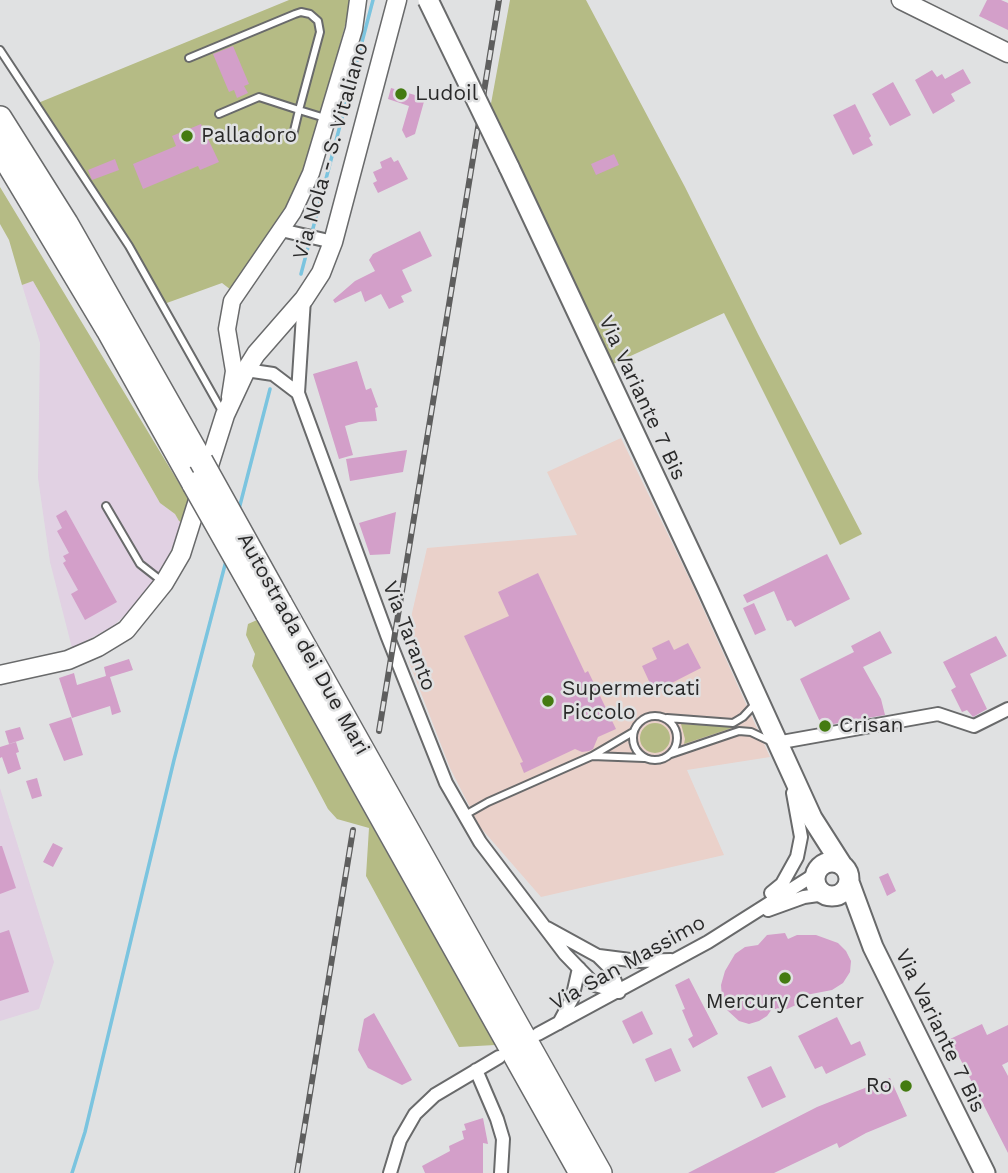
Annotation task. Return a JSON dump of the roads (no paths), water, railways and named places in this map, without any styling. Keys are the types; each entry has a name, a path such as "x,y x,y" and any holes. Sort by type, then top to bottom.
{"highway":[{"name":"Autostrada dei Due Mari","path":"0,118 66,222 201,461 274,608 581,1173"},
{"name":"Autostrada dei Due Mari","path":"0,150 108,330 194,484 274,608 600,1173"},
{"path":"0,174 94,331 194,484"}],"main road":[{"name":"Via Nola - S. Vitaliano","path":"0,675 68,660 98,647 126,629 164,583 181,554 225,415 246,370 256,354 304,299 321,273 318,238 397,0"},
{"name":"Via Variante 7 Bis","path":"428,0 708,590 776,743 812,818 846,874 873,947 985,1173"},
{"path":"901,0 1008,53"},
{"name":"Via Variante 7 Bis","path":"812,818 817,872"},
{"path":"832,862 846,874 844,891 827,895 816,883 817,872 821,866 832,862"},
{"name":"Via Variante 7 Bis","path":"827,895 873,947"}],"street":[{"path":"225,415 233,378 233,352 227,329 232,300 293,212 311,173 354,29 358,0"},
{"path":"281,230 318,238"},
{"path":"298,393 304,299"},
{"path":"233,352 246,370 273,374 298,393"},
{"name":"Via Taranto","path":"298,393 387,635 446,783 480,842 543,927 595,985 619,992"},
{"path":"776,743 938,714 974,726 1008,709"},
{"name":"Via San Massimo","path":"736,924 742,915 782,884 797,858 801,837 787,766"},
{"name":"Via San Massimo","path":"538,1034 676,960 817,872"},
{"name":"Via San Massimo","path":"736,924 804,897 827,895"},
{"name":"Via Taranto","path":"543,927 598,956 610,968 619,992"},
{"name":"Via Taranto","path":"598,956 638,961 676,960"},
{"path":"559,1023 572,999 579,968"},
{"path":"390,1173 400,1140 415,1114 435,1095 499,1057"},
{"path":"476,1070 503,1139 501,1173"}],"lane":[{"path":"190,58 295,14 310,14 318,22 320,32 293,135"},
{"path":"0,50 129,246 225,415"},
{"path":"219,114 259,97 327,119"},
{"path":"106,506 140,564 164,583"},
{"path":"465,815 592,756 633,732 642,720 657,716 733,723 743,717 758,701"},
{"path":"664,718 675,729 677,736 670,755"},
{"path":"592,756 657,761 739,731 751,732 776,743"},
{"path":"633,732 634,747 643,758"}],"waterway":[{"path":"301,274 373,0"},
{"path":"239,509 270,389"},
{"path":"72,1173 85,1132 174,760 226,561"}],"railway":[{"path":"379,731 499,0"},
{"path":"297,1173 353,830"}],"place":[{"name":"Ludoil","path":"401,94"},
{"name":"Palladoro","path":"187,136"},
{"name":"Supermercati Piccolo","path":"548,701"},
{"name":"Crisan","path":"825,726"},
{"name":"Mercury Center","path":"785,978"},
{"name":"Ro","path":"906,1086"}]}
